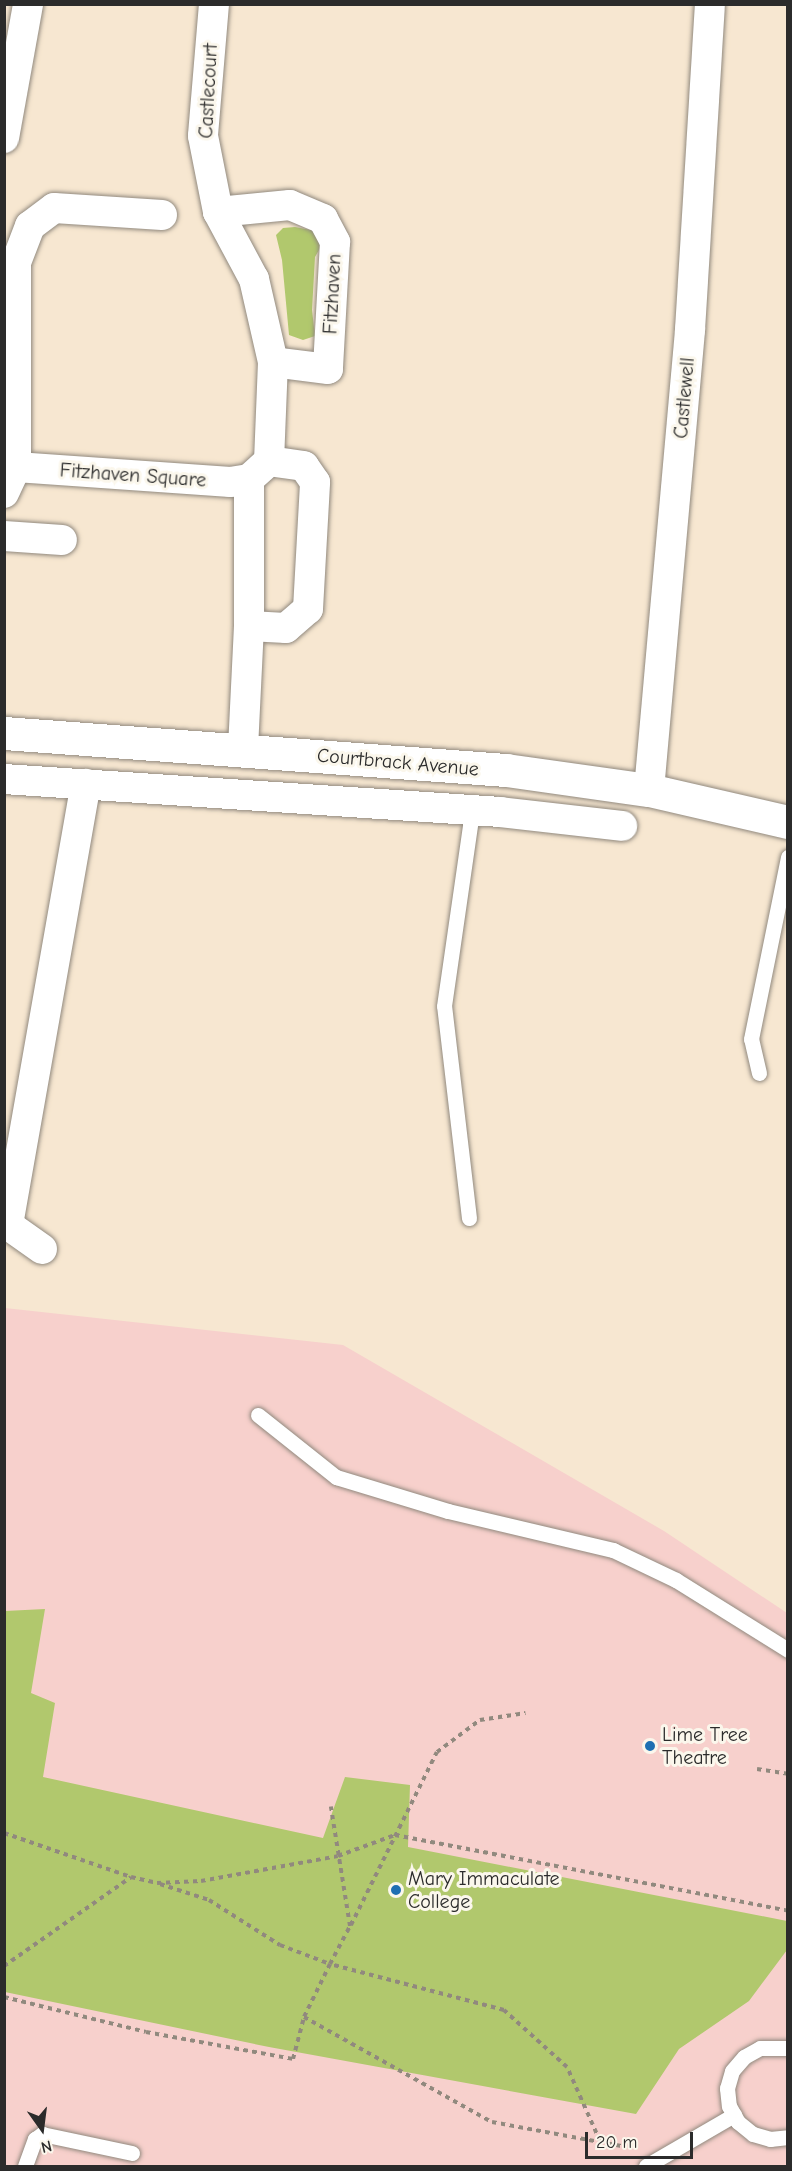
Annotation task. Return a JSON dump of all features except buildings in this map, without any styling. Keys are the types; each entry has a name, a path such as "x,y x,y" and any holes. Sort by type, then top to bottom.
{"street":[{"path":"4,138 28,4"},
{"name":"Castlecourt","path":"214,4 203,136 218,212"},
{"name":"Castlewell","path":"650,790 690,330 710,4"},
{"name":"Fitzhaven","path":"218,212 290,205 323,219 335,242 328,369 273,362"},
{"name":"Fitzhaven Square","path":"162,215 54,208 30,226 16,263 10,480 230,482 259,470"},
{"path":"218,212 254,279 273,362 259,470 243,749"},
{"path":"249,626 286,628 308,609 315,482 304,466 259,470"},
{"path":"4,536 62,540"},
{"name":"Courtbrack Avenue","path":"4,733 506,770 650,790 788,822"},
{"path":"486,811 506,770"},
{"path":"4,779 486,811 622,825"},
{"path":"42,1249 8,1225 86,784"}],"lane":[{"path":"469,1218 444,1006 486,811"},
{"path":"759,1073 751,1040 788,857"},
{"path":"258,1415 336,1477 448,1511 613,1550 676,1580 788,1650"},
{"path":"788,2048 760,2048 744,2057 732,2071 727,2088 734,2115 753,2134 770,2139 788,2137"},
{"path":"646,2166 734,2115"},
{"path":"25,2166 35,2139 42,2134 132,2153"}],"path":[{"path":"4,1997 146,2032 293,2060 304,2017 437,1752 480,1720 525,1713"},
{"path":"757,1769 788,1774"},
{"path":"331,1806 350,1926"},
{"path":"4,1833 131,1877 209,1900 280,1945 330,1964 504,2010 567,2067 600,2141"},
{"path":"157,1883 201,1881 338,1856 395,1835 788,1911"},
{"path":"4,1966 131,1877"},
{"path":"304,2017 492,2121 626,2146 632,2153"}],"shaded area":[{"name":"Mary Immaculate College","path":"5,1308 343,1345 664,1531 787,1613 787,2166 5,2166"}],"green space":[{"path":"295,227 316,231 323,243 315,257 312,310 315,336 303,340 289,335 282,260 276,235 283,228"},
{"path":"45,1609 31,1693 55,1703 43,1777 323,1838 345,1777 410,1785 408,1847 787,1921 787,1950 749,2001 679,2049 636,2114 269,2047 5,1992 5,1611"}],"place":[{"name":"Lime Tree Theatre","path":"650,1746"},
{"name":"Mary Immaculate College","path":"396,1890"}]}
